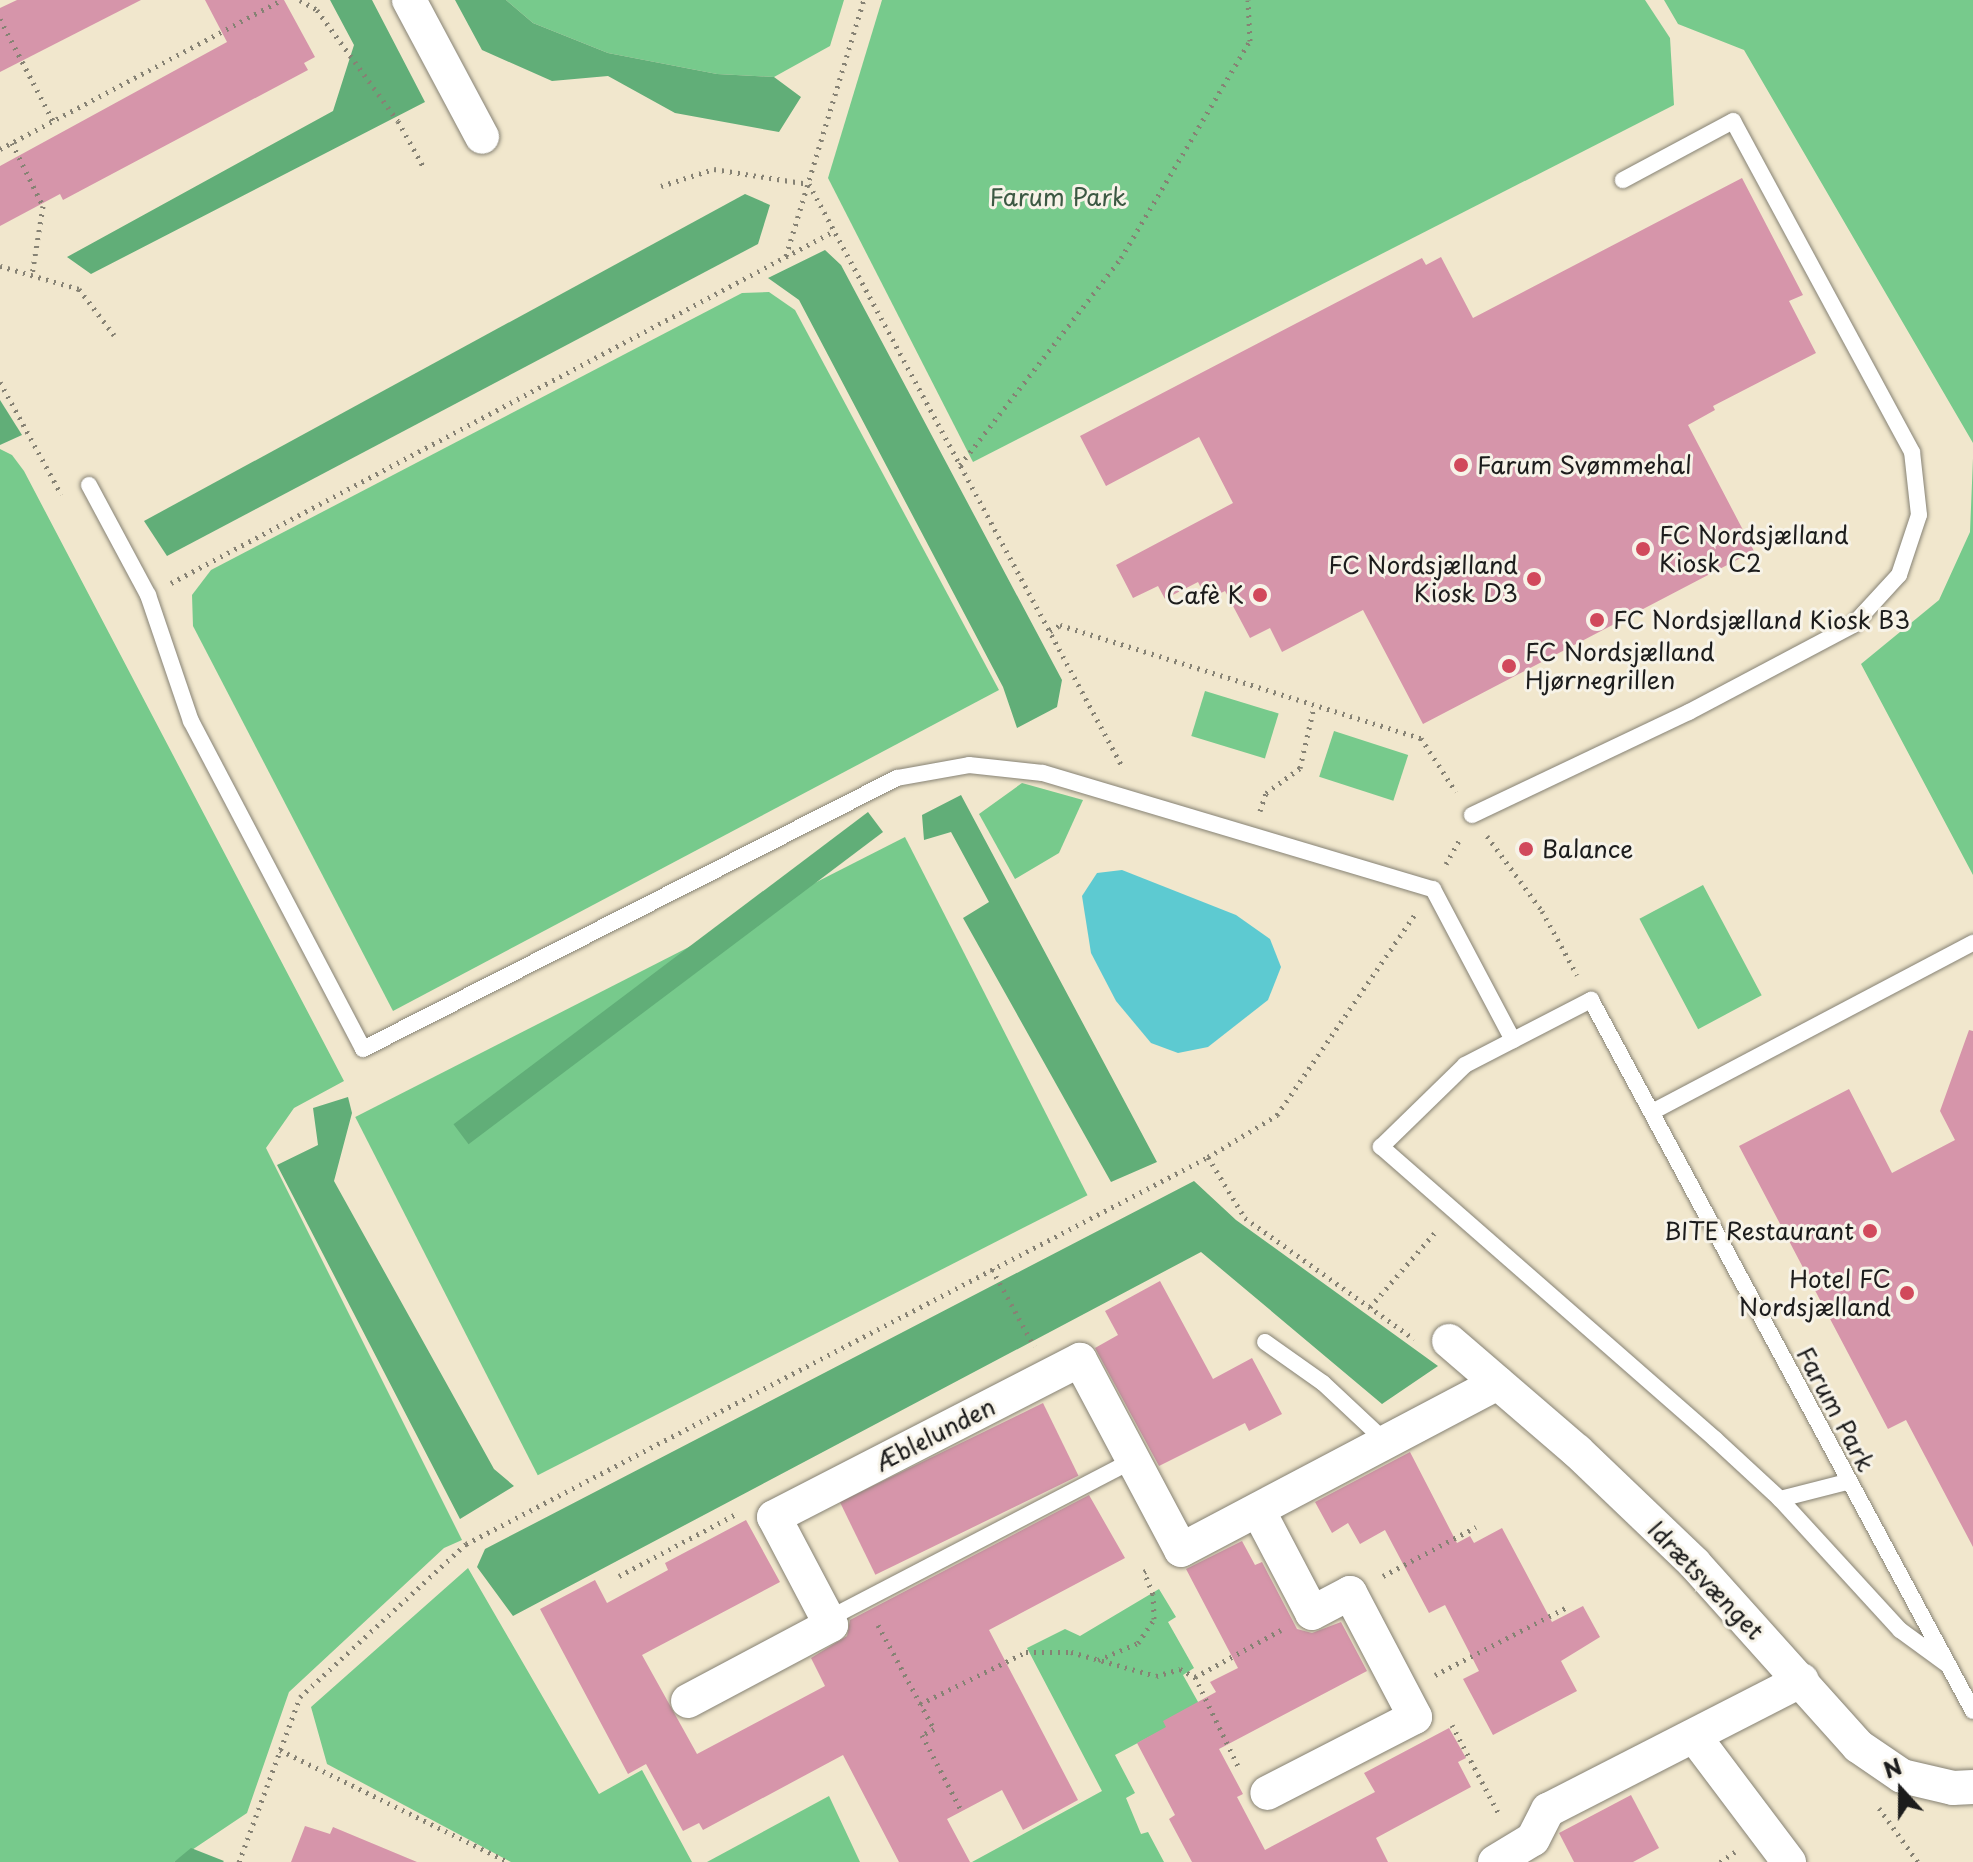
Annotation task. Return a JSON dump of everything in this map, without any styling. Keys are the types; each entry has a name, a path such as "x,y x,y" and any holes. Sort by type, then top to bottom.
{"street":[{"path":"409,0 482,137"},
{"name":"Idrætsvænget","path":"1449,1341 1694,1563 1858,1746 1902,1776 1953,1788 1973,1787"},
{"name":"Æblelunden","path":"774,1517 1080,1360 1181,1550"},
{"path":"1181,1550 1498,1383"},
{"path":"1258,1510 1312,1613 1350,1593 1415,1717 1267,1793"},
{"path":"688,1701 831,1625 774,1517"},
{"path":"1506,1855 1533,1839 1548,1810 1802,1680"},
{"path":"1694,1736 1789,1862"}],"lane":[{"path":"1472,815 1689,712 1853,625 1899,575 1919,515 1912,452 1733,121 1623,180"},
{"path":"89,485 148,595 191,721 363,1049 897,778 969,765 1043,773 1433,889 1513,1040"},
{"path":"1652,1112 1973,943"},
{"path":"1591,1000 1465,1065 1381,1147 1780,1499 1900,1630 1948,1665"},
{"name":"Farum Park","path":"1591,1000 1847,1482 1973,1711"},
{"path":"1265,1342 1323,1383 1386,1442"},
{"path":"828,1619 1133,1460"},
{"path":"1780,1499 1847,1482"}],"path":[{"path":"0,149 281,0"},
{"path":"300,0 317,10 398,121 424,168"},
{"path":"786,256 864,0"},
{"path":"960,465 1121,258 1250,41 1248,0"},
{"path":"0,19 53,121"},
{"path":"12,143 43,206 32,275"},
{"path":"661,186 714,169 809,184"},
{"path":"809,184 1134,788 1133,801"},
{"path":"148,595 834,231"},
{"path":"0,266 79,289 114,335"},
{"path":"0,382 67,506"},
{"path":"1050,631 1060,625 1421,738 1542,911 1591,1000"},
{"path":"1253,835 1266,793 1300,768 1314,707"},
{"path":"239,1862 300,1697 466,1544 1208,1157 1277,1115 1433,889 1472,815"},
{"path":"1208,1157 1245,1218 1433,1352 1449,1341"},
{"path":"1370,1307 1454,1211"},
{"path":"992,1269 1049,1375"},
{"path":"619,1576 764,1499 774,1517"},
{"path":"1350,1593 1476,1527"},
{"path":"1098,1660 1138,1643 1154,1619 1153,1594 1144,1572 1181,1550"},
{"path":"864,1600 934,1729 922,1735 962,1812"},
{"path":"1402,1693 1569,1606"},
{"path":"1195,1677 1312,1613"},
{"path":"920,1704 1026,1652 1071,1652 1156,1676 1180,1669 1195,1677 1255,1800 1267,1793"},
{"path":"1450,1721 1506,1855"},
{"path":"280,1750 509,1862"}],"green space":[{"path":"330,0 372,0 425,102 91,274 67,257 333,111 354,45"},
{"path":"455,0 506,0 533,23 608,53 717,74 774,77 801,97 779,132 675,113 608,76 552,81 482,50"},
{"path":"506,0 844,0 830,46 774,77 717,74 608,53 533,23"},
{"name":"Farum Park","path":"882,0 1645,0 1670,38 1674,105 973,462 828,178"},
{"path":"1664,0 1973,0 1973,443 1744,50 1678,24"},
{"path":"745,194 770,205 758,244 167,556 144,521"},
{"path":"825,250 841,265 1062,680 1057,707 1017,728 1003,687 799,300 768,278"},
{"path":"769,292 795,310 999,690 393,1011 193,626 192,595 211,570 742,293"},
{"path":"0,400 22,435 0,445"},
{"path":"0,449 12,455 24,471 344,1081 294,1108 266,1148 462,1540 444,1548 289,1692 247,1813 174,1862 0,1862"},
{"path":"1973,458 1973,875 1861,664 1939,600 1970,532"},
{"path":"1205,691 1279,714 1265,758 1191,736"},
{"path":"1334,731 1408,755 1393,801 1319,777"},
{"path":"1022,783 1083,800 1059,853 1015,879 979,814"},
{"path":"961,795 1157,1162 1111,1182 963,918 989,902 951,832 924,840 922,815"},
{"path":"868,812 883,832 469,1144 454,1124"},
{"path":"905,837 1088,1195 538,1475 355,1117"},
{"path":"1703,885 1762,995 1698,1029 1639,919"},
{"path":"348,1097 352,1113 334,1181 494,1469 514,1486 460,1519 277,1165 318,1145 313,1108"},
{"path":"1194,1181 1236,1220 1438,1366 1382,1404 1201,1252 513,1616 477,1567 485,1549"},
{"path":"468,1568 599,1794 642,1770 692,1862 511,1862 327,1764 311,1707"},
{"path":"1159,1589 1176,1617 1168,1622 1194,1668 1183,1675 1202,1709 1115,1755 1135,1793 1126,1798 1141,1834 1148,1832 1164,1862 972,1862 1102,1791 1027,1648 1065,1629 1080,1636"},
{"path":"829,1796 860,1862 707,1862"},
{"path":"191,1848 224,1861 174,1862"}],"water":[{"path":"1122,870 1236,915 1270,939 1281,967 1268,1000 1208,1047 1178,1053 1151,1043 1116,1001 1091,953 1082,896 1097,873"}],"building":[{"path":"17,0 141,0 0,72 0,8"},
{"path":"205,0 284,0 315,57 304,63 308,70 63,200 60,194 0,226 0,166 227,42"},
{"name":"Farum Svømmehal","path":"1742,178 1803,295 1789,301 1816,353 1713,406 1715,410 1688,425 1754,551 1423,724 1363,610 1282,652 1270,628 1250,638 1225,591 1207,600 1198,582 1165,599 1158,586 1133,598 1116,565 1233,503 1199,437 1106,486 1080,436 1422,258 1426,265 1441,257 1473,318"},
{"path":"1969,1030 1973,1031 1973,1547 1906,1420 1888,1429 1739,1146 1849,1089 1892,1173 1955,1140 1940,1111"},
{"path":"1160,1281 1213,1379 1252,1358 1282,1414 1249,1431 1245,1423 1159,1466 1095,1348 1118,1335 1105,1311"},
{"path":"1043,1403 1079,1476 875,1575 840,1502"},
{"path":"1410,1452 1457,1543 1470,1536 1474,1543 1502,1528 1552,1622 1583,1606 1600,1637 1561,1661 1577,1691 1493,1735 1463,1679 1479,1671 1445,1605 1429,1613 1385,1530 1360,1544 1348,1523 1332,1533 1315,1502"},
{"path":"1089,1495 1125,1558 989,1630 1078,1800 1023,1830 1002,1790 947,1819 970,1862 899,1862 843,1755 703,1830 699,1823 683,1831 646,1764 628,1774 540,1609 595,1580 607,1603 668,1570 665,1563 746,1520 780,1582 642,1655 697,1754 825,1686 811,1658 847,1636 850,1620"},
{"path":"1242,1541 1255,1565 1262,1562 1297,1629 1312,1633 1341,1622 1367,1671 1219,1749 1243,1794 1237,1797 1265,1850 1375,1792 1364,1773 1449,1728 1466,1758 1458,1762 1471,1787 1376,1838 1388,1862 1192,1862 1169,1819 1175,1815 1137,1743 1166,1727 1163,1721 1216,1692 1210,1682 1238,1668 1186,1569"},
{"path":"1631,1795 1659,1848 1633,1862 1574,1862 1559,1833"},
{"path":"305,1826 330,1834 333,1827 417,1862 291,1862"}],"place":[{"name":"Farum Svømmehal","path":"1461,465"},
{"name":"FC Nordsjælland Kiosk C2","path":"1643,549"},
{"name":"FC Nordsjælland Kiosk D3","path":"1534,579"},
{"name":"Cafè K","path":"1260,595"},
{"name":"FC Nordsjælland Kiosk B3","path":"1597,620"},
{"name":"FC Nordsjælland Hjørnegrillen","path":"1509,666"},
{"name":"Balance","path":"1526,849"},
{"name":"BITE Restaurant","path":"1870,1231"},
{"name":"Hotel FC Nordsjælland","path":"1907,1293"}]}
